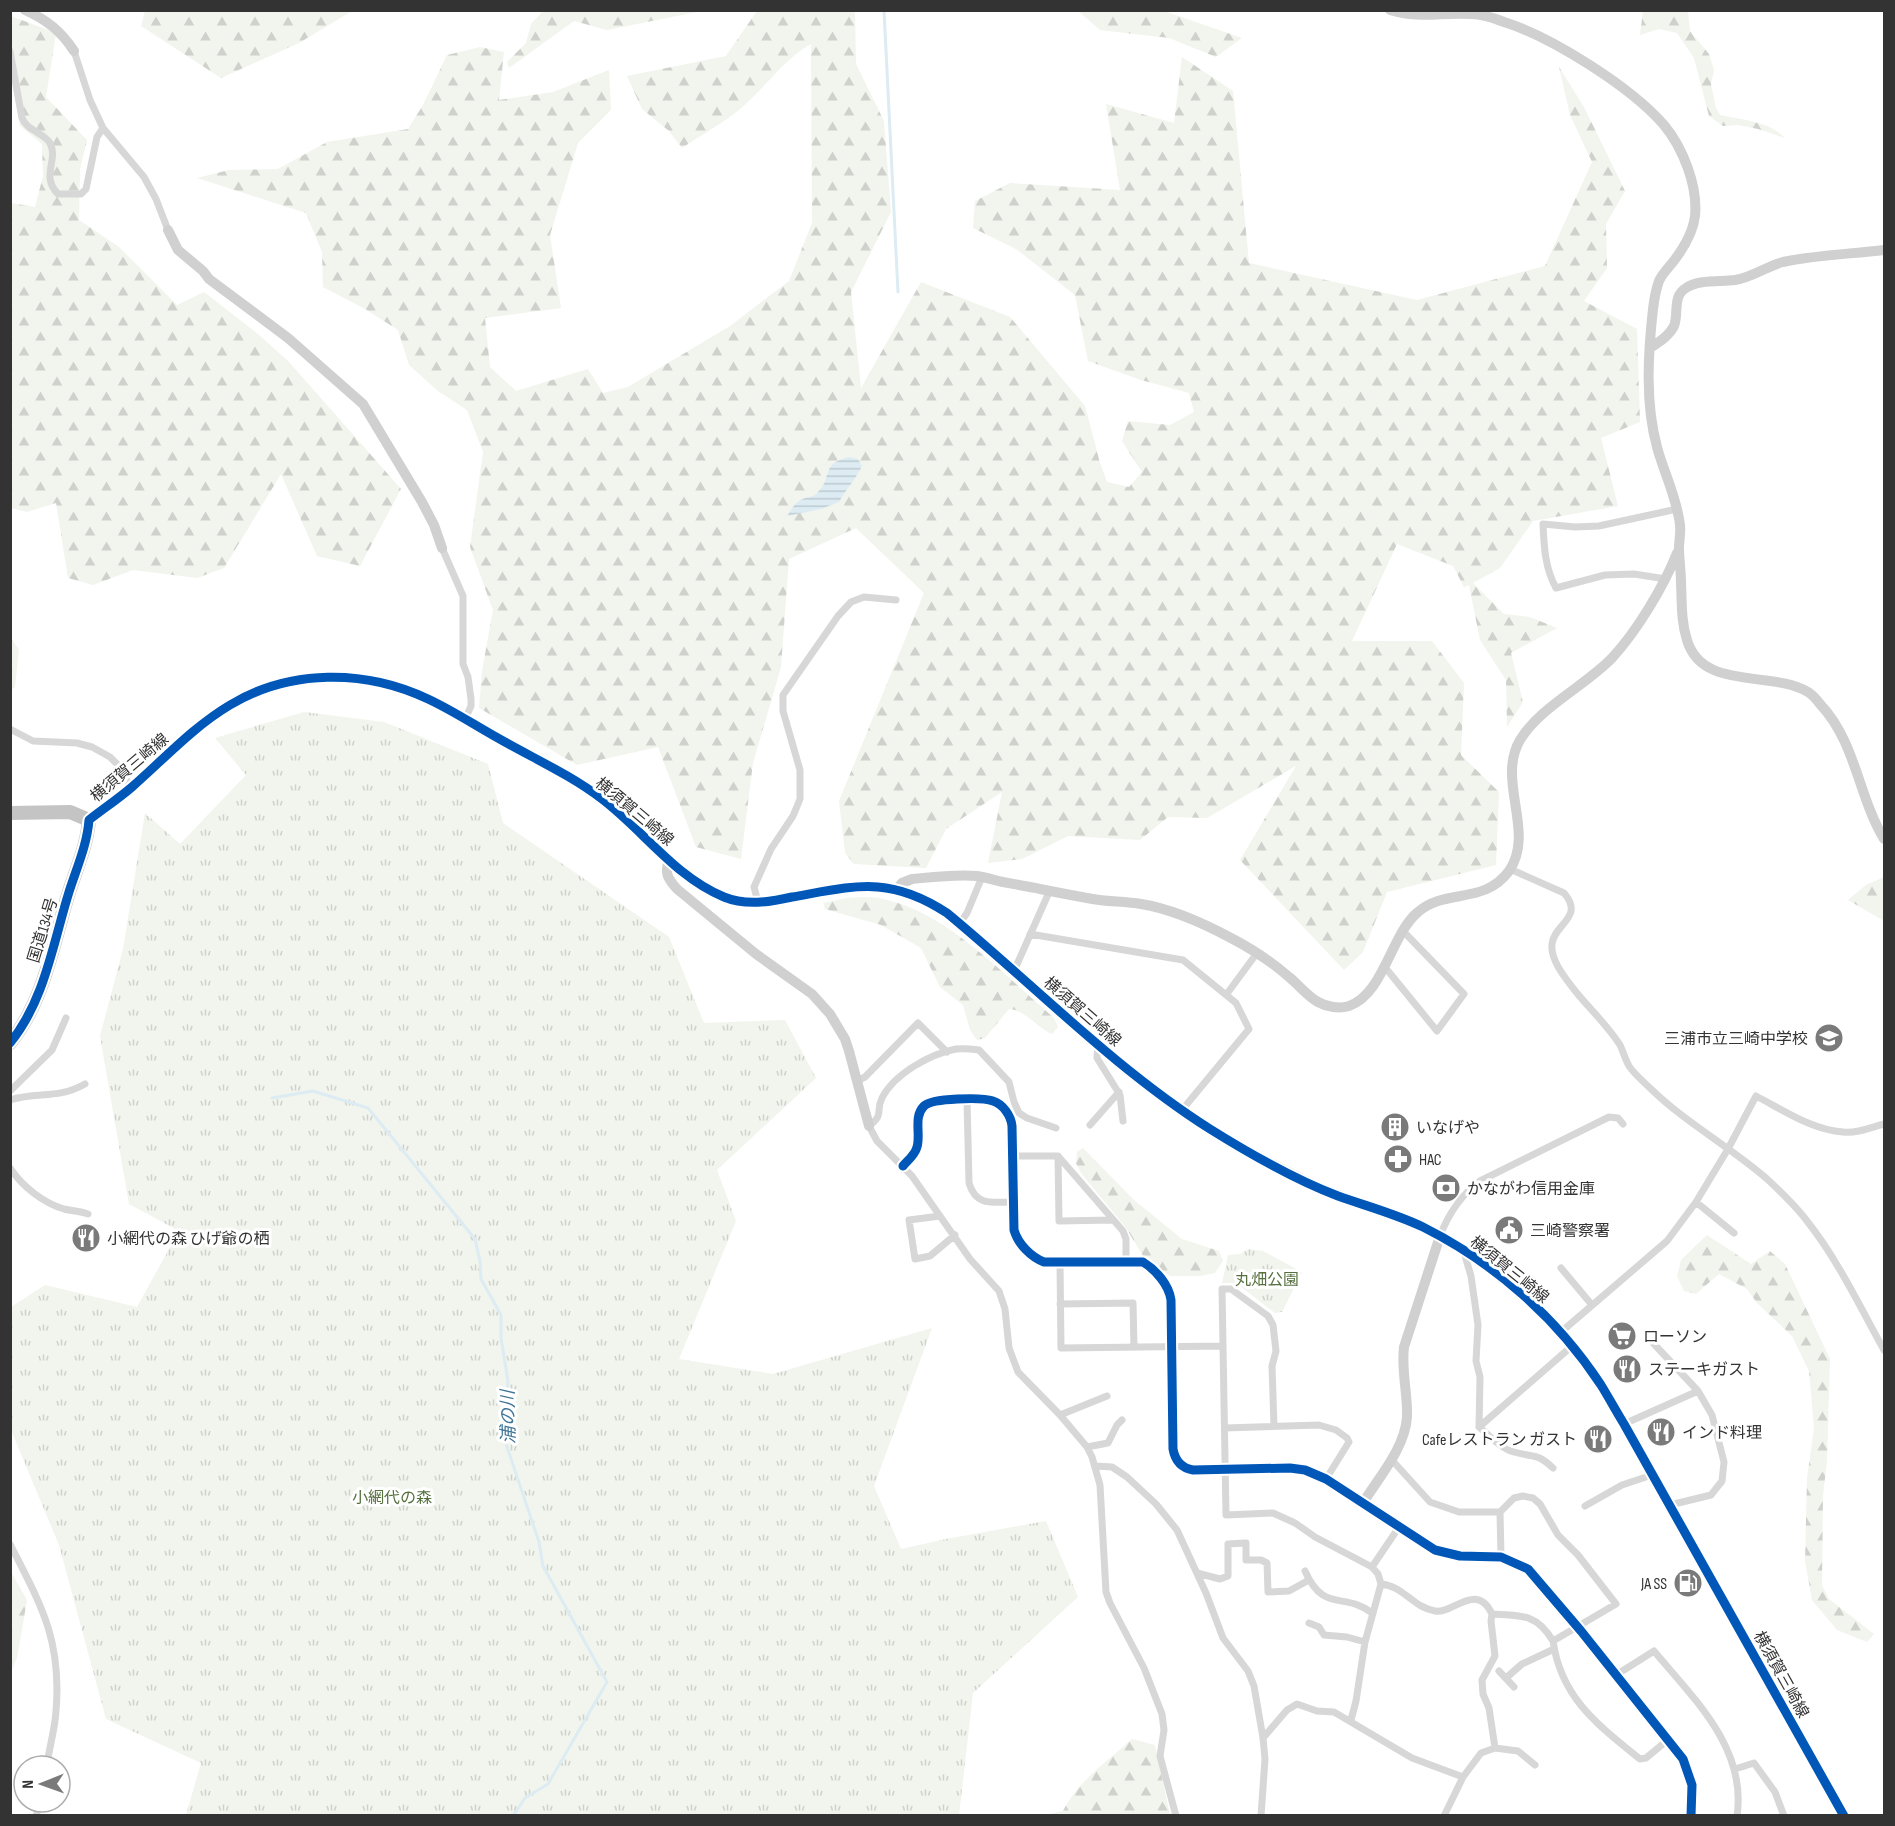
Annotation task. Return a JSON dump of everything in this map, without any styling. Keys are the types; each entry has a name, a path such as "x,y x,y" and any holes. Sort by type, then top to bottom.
{"highway":[{"path":"10,813 70,812 89,820"},
{"name":"国道134号","path":"10,1043 28,1018 37,999 87,840 89,820"}],"main road":[{"name":"横須賀三崎線","path":"89,820 131,788 219,712 248,696 289,682 309,678 339,677 374,680 426,698 589,789 613,807 669,860 717,893 741,901 758,902 850,886 882,886 897,889 933,904 960,923 1136,1076 1182,1110 1232,1143 1300,1178 1336,1195 1406,1220 1440,1236 1514,1287 1561,1332 1602,1386 1844,1815"}],"street":[{"path":"25,10 56,28 74,51 90,100 103,128 144,177 178,250 209,279 288,338 363,404 434,525 463,596 463,664 470,684 471,699 471,706 465,719"},
{"path":"1390,10 1421,17 1473,14 1504,21 1542,37 1626,92 1665,126 1676,143 1688,168 1695,196 1695,217 1689,238 1659,280 1653,307 1648,378 1651,422 1681,528 1679,550 1681,615 1688,643 1695,657 1706,666 1720,672 1743,678 1787,684 1809,692 1829,714 1845,740 1872,817 1884,839"},
{"path":"10,51 22,118 25,125 50,143 52,151 49,178 58,194 81,194 86,189 97,136 103,128"},
{"path":"1650,348 1665,338 1673,328 1678,297 1687,286 1736,280 1781,263 1884,250"},
{"path":"1666,579 1634,574 1605,575 1556,588 1549,574 1544,549 1543,524 1599,526 1677,509"},
{"path":"897,889 902,883 912,879 974,876 1099,900 1141,904 1169,911 1206,926 1257,953 1319,1002 1336,1007 1350,1005 1362,998 1413,917 1424,908 1441,900 1486,890 1499,882 1510,868 1517,855 1519,840 1512,785 1512,758 1521,739 1546,713 1613,657 1666,579 1679,550"},
{"path":"758,902 754,887 771,849 793,816 800,799 800,770 783,711 783,695 838,616 851,602 864,597 896,600"},
{"path":"10,729 33,741 66,742 92,747 119,766 131,788"},
{"path":"669,860 666,874 677,889 767,962 801,985 822,1004 845,1039 869,1126 877,1141 903,1166 970,1258 1002,1296 1010,1348 1017,1372 1060,1415 1087,1447 1096,1466 1101,1496 1106,1592 1144,1668 1162,1714 1164,1730 1160,1756 1176,1815"},
{"path":"1510,868 1568,897 1571,904 1570,918 1554,937 1552,950 1570,984 1630,1067 1650,1089 1683,1118 1766,1178 1807,1220 1845,1278 1884,1350"},
{"path":"960,923 967,913 982,877"},
{"path":"1014,971 1050,890"},
{"path":"1384,966 1437,1030 1464,994 1403,931"},
{"path":"1030,934 1183,960 1236,1003 1250,1029 1182,1110"},
{"path":"1226,995 1257,953"},
{"path":"10,1091 52,1050 66,1018"},
{"path":"857,1081 865,1077 918,1023 947,1052"},
{"path":"1098,1044 1098,1058 1119,1092 1123,1121"},
{"path":"869,1126 878,1119 882,1097 899,1077 918,1063 958,1049 980,1050 1009,1082 1019,1113 1056,1128"},
{"path":"10,1100 26,1095 55,1095 70,1092 85,1084"},
{"path":"1090,1125 1119,1092"},
{"path":"1561,1332 1667,1241 1696,1202 1756,1096 1806,1121 1831,1130 1845,1133 1884,1124"},
{"path":"967,1100 971,1190 977,1198 984,1202 1014,1202"},
{"path":"903,1166 916,1151 918,1116 925,1106 936,1101 991,1100 1004,1109 1011,1120 1014,1230 1020,1243 1040,1260 1060,1263 1143,1262 1169,1290 1173,1449 1176,1460 1189,1469 1290,1468 1305,1470 1326,1479 1442,1552 1460,1556 1501,1557 1516,1562 1533,1574 1683,1759 1693,1792 1691,1815"},
{"path":"1363,1503 1403,1437 1406,1423 1404,1347 1443,1227 1463,1195 1480,1181 1609,1117 1614,1116 1623,1124"},
{"path":"1013,1156 1058,1156 1123,1231 1126,1239 1126,1261"},
{"path":"1058,1156 1059,1221 1113,1220"},
{"path":"10,1168 26,1187 41,1198 63,1209 88,1215"},
{"path":"1696,1202 1734,1233"},
{"path":"940,1216 909,1220 915,1258 930,1256 955,1235"},
{"path":"1462,1249 1471,1276 1478,1325 1476,1361 1480,1377 1479,1427"},
{"path":"1060,1263 1061,1348 1223,1346"},
{"path":"1561,1268 1592,1305"},
{"path":"1274,1426 1272,1366 1276,1351 1273,1325 1268,1316 1231,1288 1221,1289 1226,1515 1273,1513 1372,1567 1378,1574 1381,1584 1365,1642 1351,1720"},
{"path":"1060,1305 1133,1304 1134,1347"},
{"path":"1654,1344 1698,1391 1712,1415 1724,1462 1722,1480 1711,1495 1670,1505"},
{"path":"1479,1427 1572,1346"},
{"path":"1624,1424 1698,1391"},
{"path":"1060,1415 1107,1396"},
{"path":"1087,1447 1108,1443 1122,1420"},
{"path":"1225,1428 1319,1425 1336,1430 1347,1438 1348,1447 1326,1479"},
{"path":"1479,1427 1505,1448 1542,1457 1553,1468"},
{"path":"1391,1459 1430,1502 1459,1512 1500,1512 1514,1498 1524,1496 1533,1498 1540,1504 1558,1535 1578,1555 1616,1604 1577,1627 1554,1645 1522,1664 1506,1678"},
{"path":"1096,1466 1112,1467 1119,1471 1146,1494 1177,1530 1211,1604 1223,1638 1251,1677 1265,1759 1261,1815"},
{"path":"1585,1506 1622,1485 1652,1475"},
{"path":"1500,1512 1501,1557"},
{"path":"1372,1567 1399,1527"},
{"path":"1197,1573 1220,1579 1228,1576 1228,1544 1246,1543 1246,1560 1261,1560 1267,1563 1268,1592 1289,1591 1309,1580"},
{"path":"10,1544 47,1619 56,1650 57,1698 49,1754"},
{"path":"1305,1571 1314,1589 1325,1597 1355,1604 1372,1613"},
{"path":"1381,1584 1393,1585 1414,1602 1433,1611 1443,1611 1469,1599 1483,1602 1492,1614 1495,1656 1482,1680 1495,1748"},
{"path":"1492,1614 1530,1618 1543,1626 1554,1645 1559,1671 1586,1714 1640,1759 1646,1758 1669,1739"},
{"path":"1309,1623 1319,1627 1324,1635 1347,1637 1365,1642"},
{"path":"1616,1675 1654,1651 1720,1733 1735,1768 1739,1791 1737,1815"},
{"path":"1499,1671 1514,1687"},
{"path":"1263,1738 1287,1710 1297,1704 1317,1711 1334,1712 1413,1758 1463,1777"},
{"path":"1444,1815 1463,1777 1481,1753 1495,1748 1518,1751 1535,1765"},
{"path":"1735,1768 1754,1762 1775,1792 1784,1815"}],"green space":[{"path":"145,10 352,11 299,43 221,78 141,26"},
{"path":"544,10 702,11 607,30 574,21 509,68 507,62 526,43 531,24"},
{"path":"1643,10 1688,11 1690,31 1709,54 1714,70 1711,84 1716,108 1720,115 1763,125 1779,132 1785,138 1738,125 1723,126 1709,116 1694,58 1677,33 1659,29 1640,35"},
{"path":"757,11 855,11 856,64 884,121 891,212 851,292 861,388 921,282 1010,317 1085,406 1107,482 1129,487 1142,472 1122,441 1128,421 1170,425 1194,412 1189,393 1141,380 1088,361 1075,295 1016,249 973,228 975,201 1010,183 1120,190 1106,104 1174,123 1182,57 1233,91 1249,263 1417,300 1545,266 1592,162 1570,115 1559,67 1584,107 1625,191 1606,224 1607,268 1584,301 1637,329 1640,422 1601,438 1618,506 1533,521 1500,568 1473,583 1504,614 1530,617 1557,628 1511,653 1523,702 1507,727 1506,680 1480,640 1469,585 1464,587 1453,566 1397,544 1352,641 1432,641 1464,683 1461,755 1499,792 1496,865 1387,892 1363,952 1344,970 1240,860 1296,766 1207,818 1168,817 1140,840 1068,836 1022,859 988,863 1002,792 946,829 926,868 854,864 845,853 839,801 924,593 856,528 789,559 781,667 753,763 741,859 696,847 658,747 577,765 479,708 482,671 493,610 470,547 483,452 467,410 438,391 409,365 398,330 365,309 323,287 322,252 306,213 197,178 229,170 278,169 327,142 408,129 423,105 447,55 480,47 504,52 499,100 553,92 609,70 611,110 578,143 550,235 561,308 485,318 490,367 516,391 588,369 603,393 628,387 730,326 789,281 812,223 811,44 783,66 740,109 682,148 669,131 642,109 627,76 726,56"},
{"path":"1078,11 1164,11 1242,38 1216,57 1169,38 1100,30"},
{"path":"11,16 56,33 46,97 87,140 80,169 79,220 119,247 177,305 204,292 258,334 289,362 401,489 360,566 317,556 281,474 224,568 197,578 133,570 93,585 68,578 56,503 27,512 11,508 11,203 35,207 43,176 42,144 20,126 11,79"},
{"path":"10,636 19,650 15,687 11,690"},
{"name":"小網代の森","path":"304,712 384,722 488,764 503,823 669,937 704,1023 785,1020 816,1078 717,1170 736,1221 679,1359 773,1374 932,1328 874,1486 901,1549 1046,1521 1078,1597 973,1693 959,1815 186,1815 201,1763 106,1719 59,1545 11,1430 11,1307 45,1285 137,1307 179,1231 129,1204 100,1036 123,949 145,813 180,844 246,775 215,738"},
{"path":"1884,877 1884,921 1848,900 1866,885"},
{"path":"847,898 883,899 907,906 930,917 952,931 995,965 1054,1018 1058,1027 1052,1034 1021,1012 1009,1009 985,1038 977,1040 970,1030 963,1005 940,987 921,948 881,925 825,909 823,903"},
{"path":"1083,1148 1134,1200 1182,1239 1219,1251 1223,1261 1215,1273 1200,1276 1170,1276 1143,1256 1126,1228 1081,1173 1076,1163 1077,1152"},
{"path":"1707,1235 1751,1264 1770,1251 1785,1264 1830,1359 1827,1461 1823,1495 1822,1585 1829,1599 1874,1634 1867,1642 1837,1630 1812,1600 1805,1561 1807,1478 1814,1428 1809,1371 1792,1336 1757,1303 1747,1289 1719,1274 1696,1294 1684,1291 1677,1276 1681,1260"},
{"name":"丸畑公園","path":"1249,1249 1263,1251 1302,1272 1282,1312 1275,1313 1236,1283 1222,1283 1228,1255 1240,1254"},
{"path":"11,1572 27,1600 17,1658 11,1672"},
{"path":"1132,1739 1155,1745 1170,1815 1042,1816 1063,1811 1076,1790"}],"shaded area":[{"path":"849,457 858,459 862,466 839,502 821,509 787,516 797,502 814,495 821,488 834,463"}],"waterway":[{"path":"884,10 898,292"},
{"name":"浦の川","path":"272,1098 313,1091 368,1108 475,1239 481,1279 501,1315 501,1338 508,1381 505,1441 539,1542 543,1566 607,1682 548,1784 525,1798 513,1816"}],"cycle path":[{"path":"10,1043 32,1008 47,971 84,847 89,820 132,787 191,733 216,714 253,693 302,679 328,677 379,682 404,689 438,704 591,791 617,811 690,878 732,900 758,902 853,887 871,887 889,888 926,901 947,913 1141,1080 1210,1129 1256,1157 1305,1182 1413,1222 1450,1241 1499,1275 1544,1315 1584,1360 1604,1390 1844,1816"},
{"path":"903,1166 916,1150 918,1120 924,1106 937,1101 968,1099 993,1101 1000,1105 1008,1114 1012,1126 1014,1230 1026,1249 1034,1257 1044,1262 1143,1262 1153,1269 1165,1283 1171,1300 1173,1449 1179,1463 1193,1470 1290,1468 1305,1470 1326,1479 1435,1550 1460,1556 1501,1557 1528,1569 1581,1631 1683,1759 1692,1785 1691,1816"}],"place":[{"name":"三浦市立三崎中学校","path":"1829,1038"},
{"name":"いなげや","path":"1395,1127"},
{"name":"HAC","path":"1398,1159"},
{"name":"かながわ信用金庫","path":"1446,1188"},
{"name":"三崎警察署","path":"1509,1230"},
{"name":"小網代の森 ひげ爺の栖","path":"86,1238"},
{"name":"ローソン","path":"1622,1336"},
{"name":"ステーキガスト","path":"1627,1369"},
{"name":"インド料理","path":"1661,1432"},
{"name":"Cafeレストラン ガスト","path":"1598,1439"},
{"name":"JA SS","path":"1688,1583"}]}
